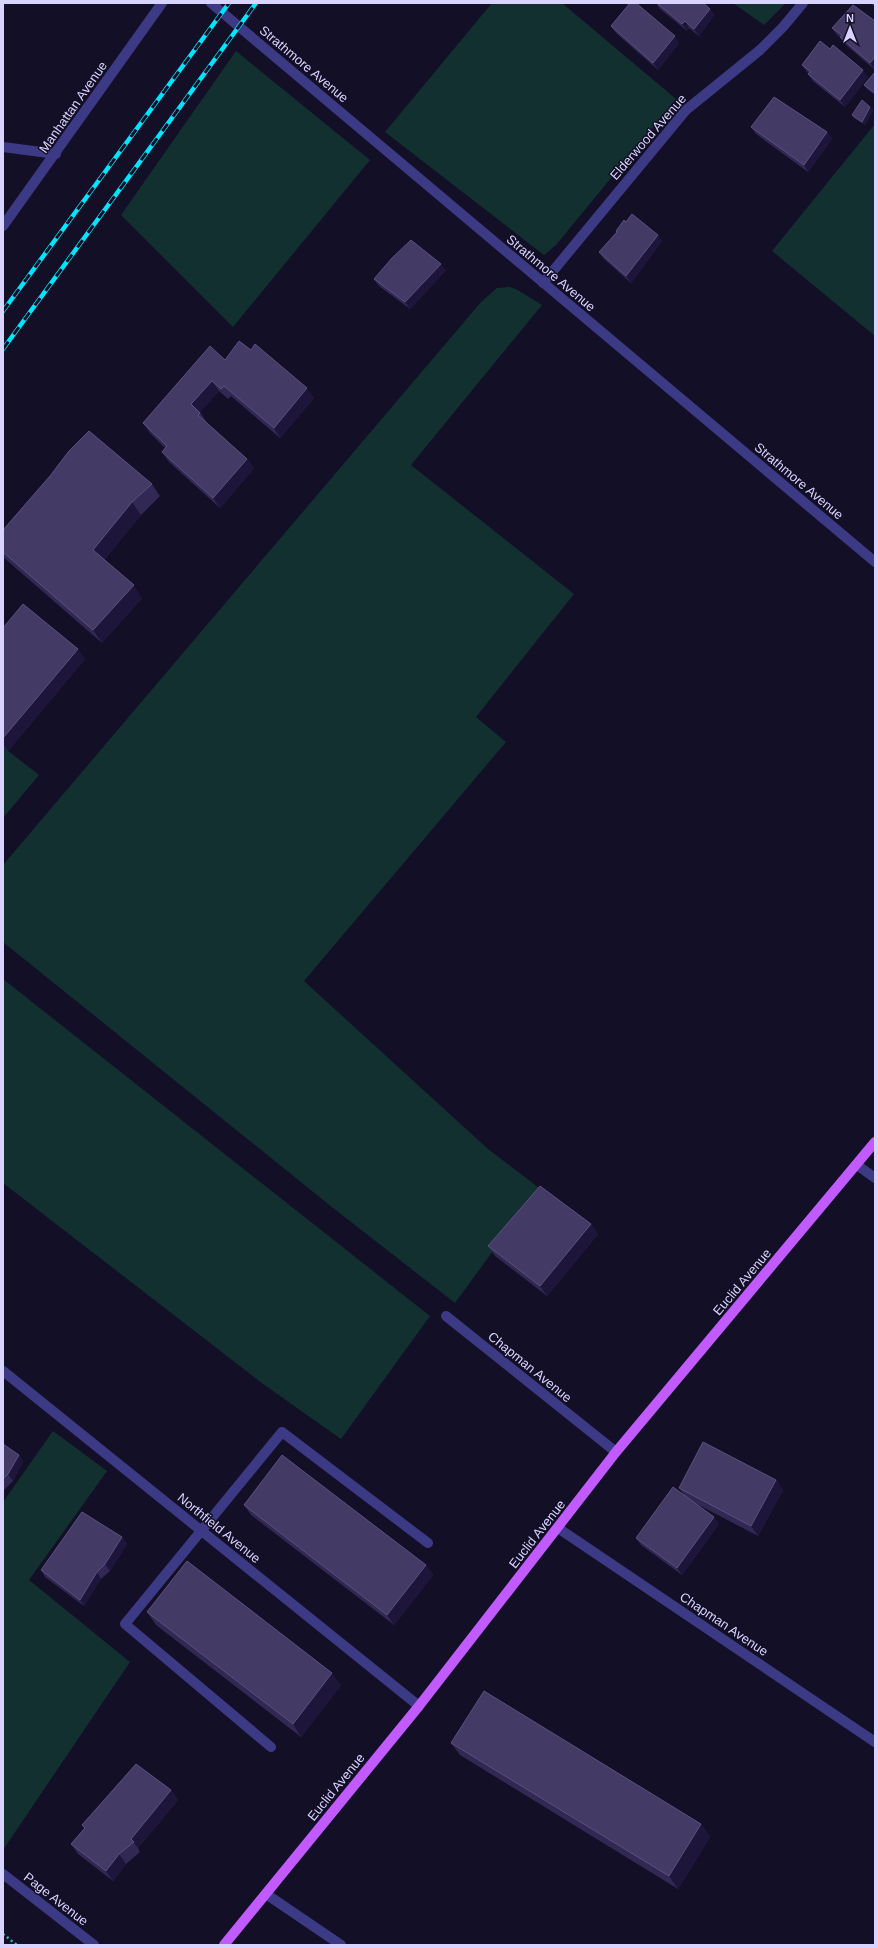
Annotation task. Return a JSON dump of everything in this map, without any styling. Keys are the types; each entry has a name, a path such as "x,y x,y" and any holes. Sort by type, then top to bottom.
{"main road":[{"name":"Euclid Avenue","path":"224,1945 419,1706 616,1452 875,1142"}],"street":[{"name":"Manhattan Avenue","path":"3,226 56,154 162,3"},
{"name":"Strathmore Avenue","path":"211,3 875,562"},
{"name":"Elderwood Avenue","path":"543,283 686,110 764,46 783,27 803,3"},
{"path":"3,147 56,154"},
{"path":"857,1165 875,1178"},
{"name":"Chapman Avenue","path":"446,1316 616,1452"},
{"name":"Northfield Avenue","path":"3,1371 419,1706"},
{"path":"270,1747 125,1624 282,1432 428,1543"},
{"name":"Chapman Avenue","path":"558,1528 875,1742"},
{"name":"Page Avenue","path":"3,1874 94,1945"},
{"path":"266,1894 341,1945"}],"path":[{"path":"3,1934 17,1945"}],"green space":[{"path":"492,3 562,3 676,99 556,245 544,255 385,132"},
{"path":"733,3 786,3 764,25"},
{"path":"236,51 370,160 233,327 121,215"},
{"path":"875,124 875,336 772,251"},
{"path":"509,287 516,289 542,305 411,465 574,594 476,717 506,742 304,981 488,1149 539,1188 455,1303 328,1204 3,942 3,865 481,302 497,288"},
{"path":"3,747 39,775 3,818"},
{"path":"3,979 430,1316 341,1439 263,1384 3,1183"},
{"path":"53,1431 107,1471 29,1580 130,1662 3,1850 3,1502"}],"building":[{"path":"630,3 636,3 675,36 653,63 611,26"},
{"path":"657,3 703,3 710,9 694,29 685,21 682,24"},
{"path":"853,5 875,21 875,57 870,63 840,37 842,35 832,28"},
{"path":"820,41 830,49 833,45 863,70 840,100 808,74 811,72 802,65"},
{"path":"875,72 875,93 864,85"},
{"path":"774,97 827,132 804,165 751,127"},
{"path":"862,100 870,107 862,122 852,115"},
{"path":"632,214 658,235 626,276 599,252 617,232 616,231 624,220 626,222"},
{"path":"411,240 441,264 405,302 374,279 392,258"},
{"path":"239,341 251,350 255,344 307,388 274,428 224,386 221,389 212,381 191,404 200,413 198,415 247,459 213,498 162,452 167,446 143,423 210,346 225,360"},
{"path":"89,431 152,484 132,502 93,550 134,585 93,630 3,552 3,530 50,476 69,451"},
{"path":"23,604 78,649 3,738 3,628"},
{"path":"540,1186 591,1224 540,1286 488,1246"},
{"path":"703,1442 776,1480 751,1526 679,1488"},
{"path":"3,1444 19,1455 8,1474 3,1479"},
{"path":"282,1455 426,1565 387,1615 244,1505"},
{"path":"673,1487 714,1517 677,1568 636,1538"},
{"path":"82,1512 122,1537 105,1564 97,1572 80,1600 41,1570"},
{"path":"187,1561 332,1673 293,1724 147,1612"},
{"path":"484,1691 701,1824 669,1876 451,1743"},
{"path":"136,1764 171,1790 131,1839 134,1842 119,1854 106,1871 71,1844 85,1828 82,1825"}],"railway":[{"path":"3,311 229,3"},
{"path":"3,349 256,3"}]}
